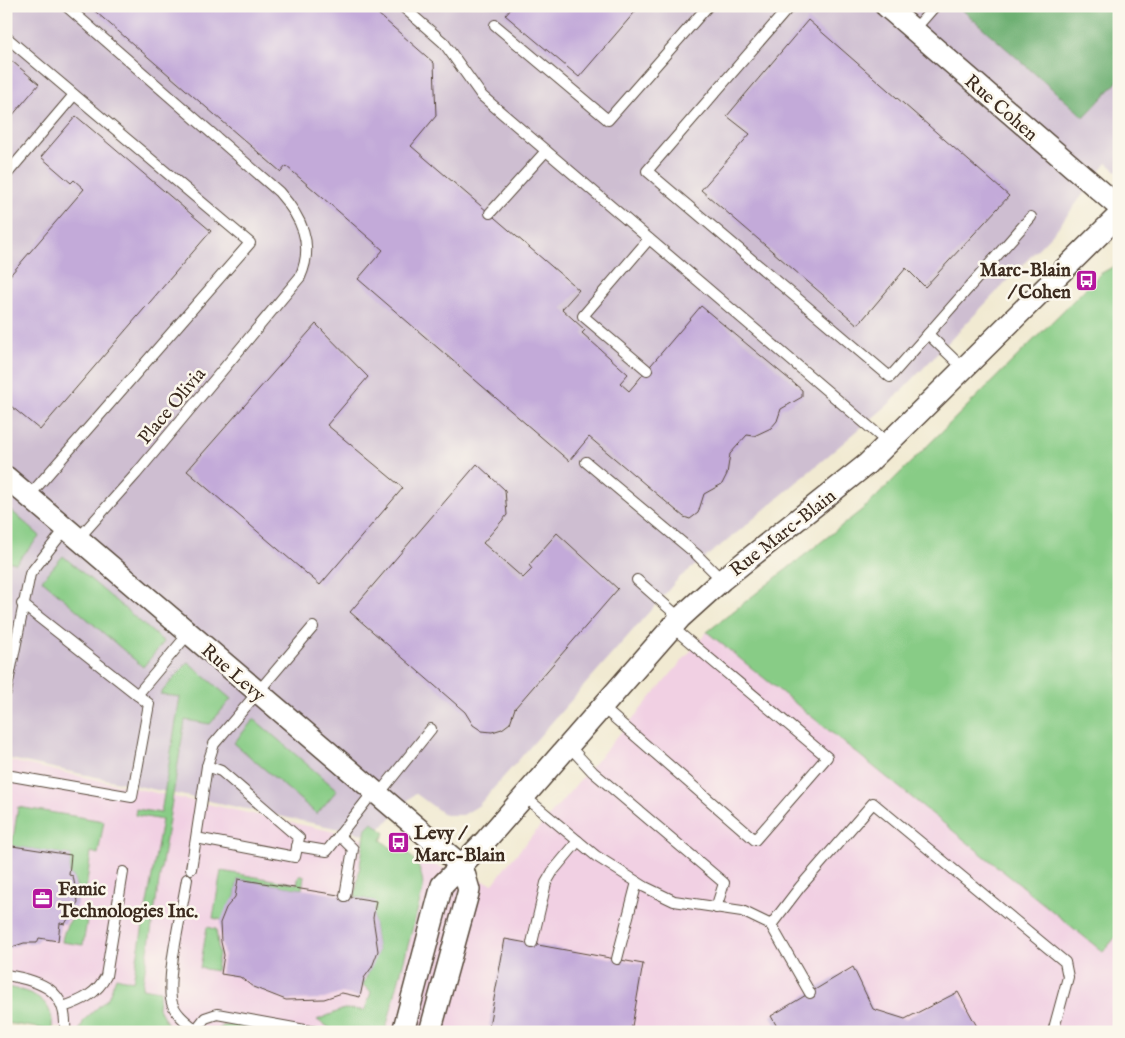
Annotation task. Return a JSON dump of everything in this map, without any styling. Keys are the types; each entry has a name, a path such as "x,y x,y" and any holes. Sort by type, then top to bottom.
{"street":[{"name":"Rue Cohen","path":"886,6 1119,208"},
{"name":"Rue Marc-Blain","path":"403,1032 442,885 462,866 676,622 722,580 806,514 888,443 1119,215"},
{"name":"Rue Levy","path":"8,483 29,496 462,866"},
{"path":"430,1032 469,890 462,866"}],"lane":[{"name":"Place Olivia","path":"6,692 22,604 30,574 136,474 288,291 305,266 308,246 300,220 279,192 66,6"},
{"path":"402,6 444,43 482,96 833,398 888,443"},
{"path":"495,25 608,120 708,6"},
{"path":"790,6 647,171 890,377 1031,216"},
{"path":"914,30 935,6"},
{"path":"6,37 250,243 29,496"},
{"path":"6,175 74,95"},
{"path":"490,213 546,151"},
{"path":"647,370 583,316 649,239"},
{"path":"928,334 964,369"},
{"path":"586,462 696,554 722,580"},
{"path":"602,707 755,840 827,757 676,622 636,580"},
{"path":"6,775 132,797 149,704 22,604"},
{"path":"191,869 207,766 214,744 312,627"},
{"path":"137,695 189,633"},
{"path":"297,846 327,851 431,729"},
{"path":"568,746 593,772 724,882 716,908"},
{"path":"196,838 295,856 299,838 221,771 207,766"},
{"path":"524,796 596,856 637,882 674,901 742,911 771,925 810,993"},
{"path":"771,925 800,887 873,803 1065,962 1068,977 1053,1032"},
{"path":"339,835 353,849 345,896"},
{"path":"532,944 546,884 553,871 578,841"},
{"path":"63,1008 91,995 101,986 106,976 123,872"},
{"path":"187,879 173,969 171,1000 178,1013 195,1030 205,1018 228,1014 316,1032"},
{"path":"617,959 637,882"},
{"path":"6,975 44,984 60,999 66,1015 65,1032"}],"shaded area":[{"path":"6,6 1119,6 1119,173 1107,163 1056,230 889,404 739,531 679,578 478,806 463,815 445,815 415,793 373,836 6,758"},
{"path":"707,632 1103,951 1119,933 1119,1032 83,1032 6,1019 6,760 381,842 394,852 493,884 507,865"}],"green space":[{"path":"958,6 1119,6 1119,80 1084,117"},
{"path":"1119,265 1119,933 1103,952 707,632 868,505 1100,274"},
{"path":"6,506 40,536 16,563 6,561"},
{"path":"63,556 164,642 143,667 42,580"},
{"path":"188,662 231,699 210,724 185,720 142,988 160,991 158,1007 172,1032 79,1032 84,1020 108,998 116,977 133,981 162,820 135,815 136,809 161,813 180,697 160,694"},
{"path":"254,719 337,790 317,814 234,743"},
{"path":"18,807 104,821 98,854 91,852 86,890 78,889 78,891 73,876 69,875 71,855 12,846"},
{"path":"372,822 385,833 381,840 391,848 396,842 416,862 421,874 423,889 385,1032 336,1032 317,1020 344,1009 365,1010 371,992 363,985 378,951 373,918 375,901 355,897 366,828"},
{"path":"221,871 297,884 299,876 304,876 302,889 238,879 235,897 222,920 213,918"},
{"path":"86,907 89,908 83,945 62,942 71,920 76,914 82,915"},
{"path":"207,927 216,929 219,954 216,971 200,968"},
{"path":"6,987 33,994 46,1004 50,1011 52,1030 6,1023"},
{"path":"236,1023 286,1032 215,1032 223,1026"}],"building":[{"path":"89,6 369,6 434,63 436,116 411,146 579,290 562,309 585,330 582,333 628,374 620,383 629,391 701,306 802,390 802,397 781,409 777,421 771,428 754,436 747,435 730,454 727,474 722,484 704,494 698,513 690,519 684,517 589,437 569,461 358,279 383,250 286,166 281,172"},
{"path":"513,6 640,6 579,77 505,15"},
{"path":"808,20 1009,196 925,287 906,268 858,325 701,190 750,134 727,116"},
{"path":"6,56 39,84 6,123"},
{"path":"76,116 211,231 40,430 6,402 6,280 84,189 74,180 71,183 41,157"},
{"path":"316,324 368,377 327,425 403,488 320,585 187,471"},
{"path":"477,464 505,490 507,515 483,543 523,578 532,569 529,565 557,533 618,589 515,708 510,723 502,729 492,732 482,731 473,725 465,712 350,612"},
{"name":"Famic Technologies Inc.","path":"6,845 71,855 69,875 73,876 78,902 65,924 60,923 58,941 39,938 37,943 24,943 6,949"},
{"path":"238,879 376,901 373,918 378,951 372,967 364,978 360,997 342,993 324,999 286,1000 253,987 240,977 221,974 224,955 220,923 226,908 235,897"},
{"path":"505,939 643,964 631,1032 519,1032 489,1026"},
{"path":"853,967 873,1009 905,1019 958,992 980,1032 780,1032 771,1016"}],"place":[{"name":"Marc-Blain / Cohen","path":"1087,280"},
{"name":"Levy / Marc-Blain","path":"398,843"},
{"name":"Famic Technologies Inc.","path":"42,899"}]}
